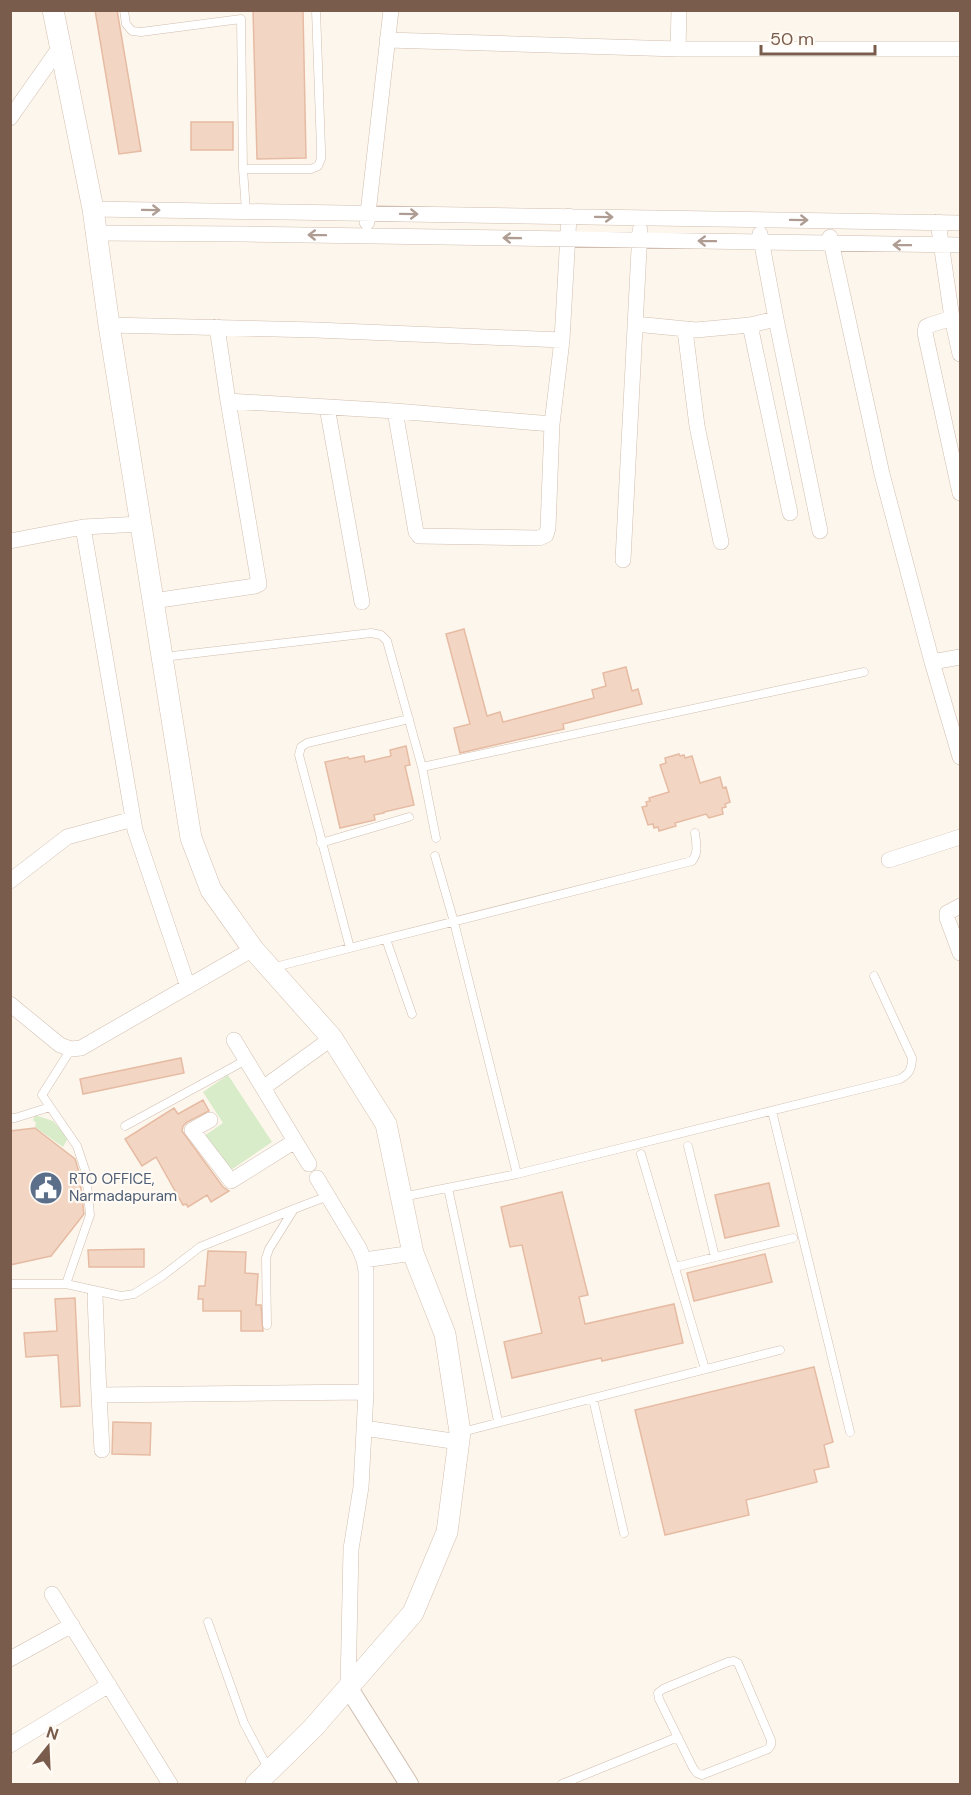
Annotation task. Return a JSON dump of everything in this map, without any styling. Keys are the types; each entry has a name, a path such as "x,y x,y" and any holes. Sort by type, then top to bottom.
{"main road":[{"path":"53,10 93,209 109,325 191,838 211,890 253,949 333,1038 386,1124 413,1253 445,1334 460,1437 447,1532 413,1613 313,1728 263,1778"}],"street":[{"path":"366,235 391,10"},
{"path":"678,49 679,10"},
{"path":"387,40 678,49 960,49"},
{"path":"10,118 16,100 60,47"},
{"path":"93,209 960,223"},
{"path":"396,411 416,532 419,536 539,538 546,535 552,424 562,340 570,216"},
{"path":"622,560 640,217"},
{"path":"758,219 776,319 820,531"},
{"path":"826,221 882,474 960,757"},
{"path":"938,222 952,318 960,354"},
{"path":"96,233 960,245"},
{"path":"952,318 926,327 925,333 960,494"},
{"path":"635,324 685,330 750,325 776,319"},
{"path":"109,325 316,330 562,340"},
{"path":"750,325 790,513"},
{"path":"153,601 260,584 217,327"},
{"path":"685,330 697,426 721,542"},
{"path":"228,401 396,411 552,424"},
{"path":"327,407 362,602"},
{"path":"10,541 83,527 141,524"},
{"path":"83,527 135,830 188,987"},
{"path":"932,662 960,657"},
{"path":"10,881 67,837 133,819"},
{"path":"889,860 960,837"},
{"path":"960,906 947,913 960,952"},
{"path":"10,1004 60,1045 71,1049 81,1048 253,949"},
{"path":"263,1088 333,1038"},
{"path":"234,1040 364,1260 366,1271 366,1392 361,1487 351,1549 348,1687 409,1785"},
{"path":"210,1119 192,1130 231,1180 295,1141"},
{"path":"364,1260 413,1253"},
{"path":"95,1296 102,1450"},
{"path":"99,1395 366,1392"},
{"path":"364,1428 460,1437"},
{"path":"52,1594 170,1785"},
{"path":"10,1659 72,1625"},
{"path":"10,1745 109,1685"}],"lane":[{"path":"124,10 126,24 132,31 141,32 241,15 243,169 246,211"},
{"path":"243,169 311,169 318,166 321,149 316,10"},
{"path":"162,657 371,633 381,635 387,641 422,766 436,838"},
{"path":"422,766 864,672"},
{"path":"350,948 301,767 299,755 301,747 409,719"},
{"path":"321,843 409,817"},
{"path":"270,968 692,861 697,848 695,833"},
{"path":"435,856 454,922 517,1174"},
{"path":"386,939 412,1014"},
{"path":"401,1198 517,1174 900,1079 908,1075 912,1066 912,1058 874,976"},
{"path":"66,1284 90,1215 86,1173 77,1146 42,1095 71,1049"},
{"path":"124,1126 246,1060"},
{"path":"10,1118 50,1107"},
{"path":"772,1111 850,1432"},
{"path":"688,1146 715,1257"},
{"path":"641,1154 705,1369"},
{"path":"448,1188 498,1421"},
{"path":"10,1284 66,1284 121,1296 134,1294 161,1277 200,1247 328,1196"},
{"path":"267,1325 266,1258 269,1249 294,1209"},
{"path":"675,1268 794,1238"},
{"path":"460,1437 498,1421 593,1399 780,1350"},
{"path":"593,1399 624,1533"},
{"path":"208,1622 263,1778"},
{"path":"728,1662 738,1663 771,1740 768,1749 702,1775 693,1768 678,1737 658,1699 658,1693 728,1662"},
{"path":"562,1785 678,1737"}],"green space":[{"path":"228,1075 272,1142 228,1172 204,1136 223,1123 203,1092"},
{"path":"35,1115 53,1121 68,1138 63,1147 35,1127 36,1123 33,1120"}],"building":[{"path":"95,10 117,10 141,151 119,154"},
{"path":"253,10 303,10 306,158 257,159"},
{"path":"191,122 233,122 233,150 191,150"},
{"path":"464,629 487,716 500,712 503,722 594,698 592,690 606,686 603,673 626,667 632,691 638,689 642,704 563,724 564,729 460,753 454,728 470,724 446,634"},
{"path":"406,746 410,765 405,766 414,805 374,815 375,820 340,828 325,762 364,756 365,762 391,756 390,750"},
{"path":"684,755 685,758 692,756 700,783 720,777 723,788 726,787 730,802 722,808 723,814 709,818 706,814 675,823 676,826 659,831 658,827 654,828 653,824 648,825 642,807 647,806 646,802 650,801 649,798 669,792 660,765 666,763 665,758"},
{"path":"181,1058 184,1073 83,1094 80,1079"},
{"path":"203,1100 209,1111 187,1122 182,1131 223,1187 229,1191 211,1202 207,1195 188,1207 186,1204 183,1205 156,1157 142,1166 125,1139 174,1108 178,1114"},
{"name":"RTO OFFICE, Narmadapuram","path":"35,1128 75,1159 79,1172 84,1214 51,1256 10,1265 10,1131"},
{"path":"769,1183 779,1226 725,1238 715,1195"},
{"path":"562,1192 588,1295 579,1297 585,1324 674,1304 683,1343 512,1378 504,1342 542,1333 522,1245 510,1247 501,1207"},
{"path":"144,1249 144,1267 89,1267 88,1250"},
{"path":"208,1251 246,1252 245,1273 258,1274 256,1305 261,1305 263,1331 241,1331 241,1311 203,1311 203,1299 198,1299 199,1286 205,1286"},
{"path":"765,1254 772,1282 694,1301 687,1273"},
{"path":"75,1298 80,1406 61,1407 58,1355 26,1357 24,1333 57,1331 55,1299"},
{"path":"814,1367 833,1442 824,1445 829,1467 814,1470 817,1482 746,1500 749,1515 665,1535 635,1410"},
{"path":"113,1422 151,1423 150,1455 112,1454"}],"place":[{"name":"RTO OFFICE, Narmadapuram","path":"46,1188"}]}
